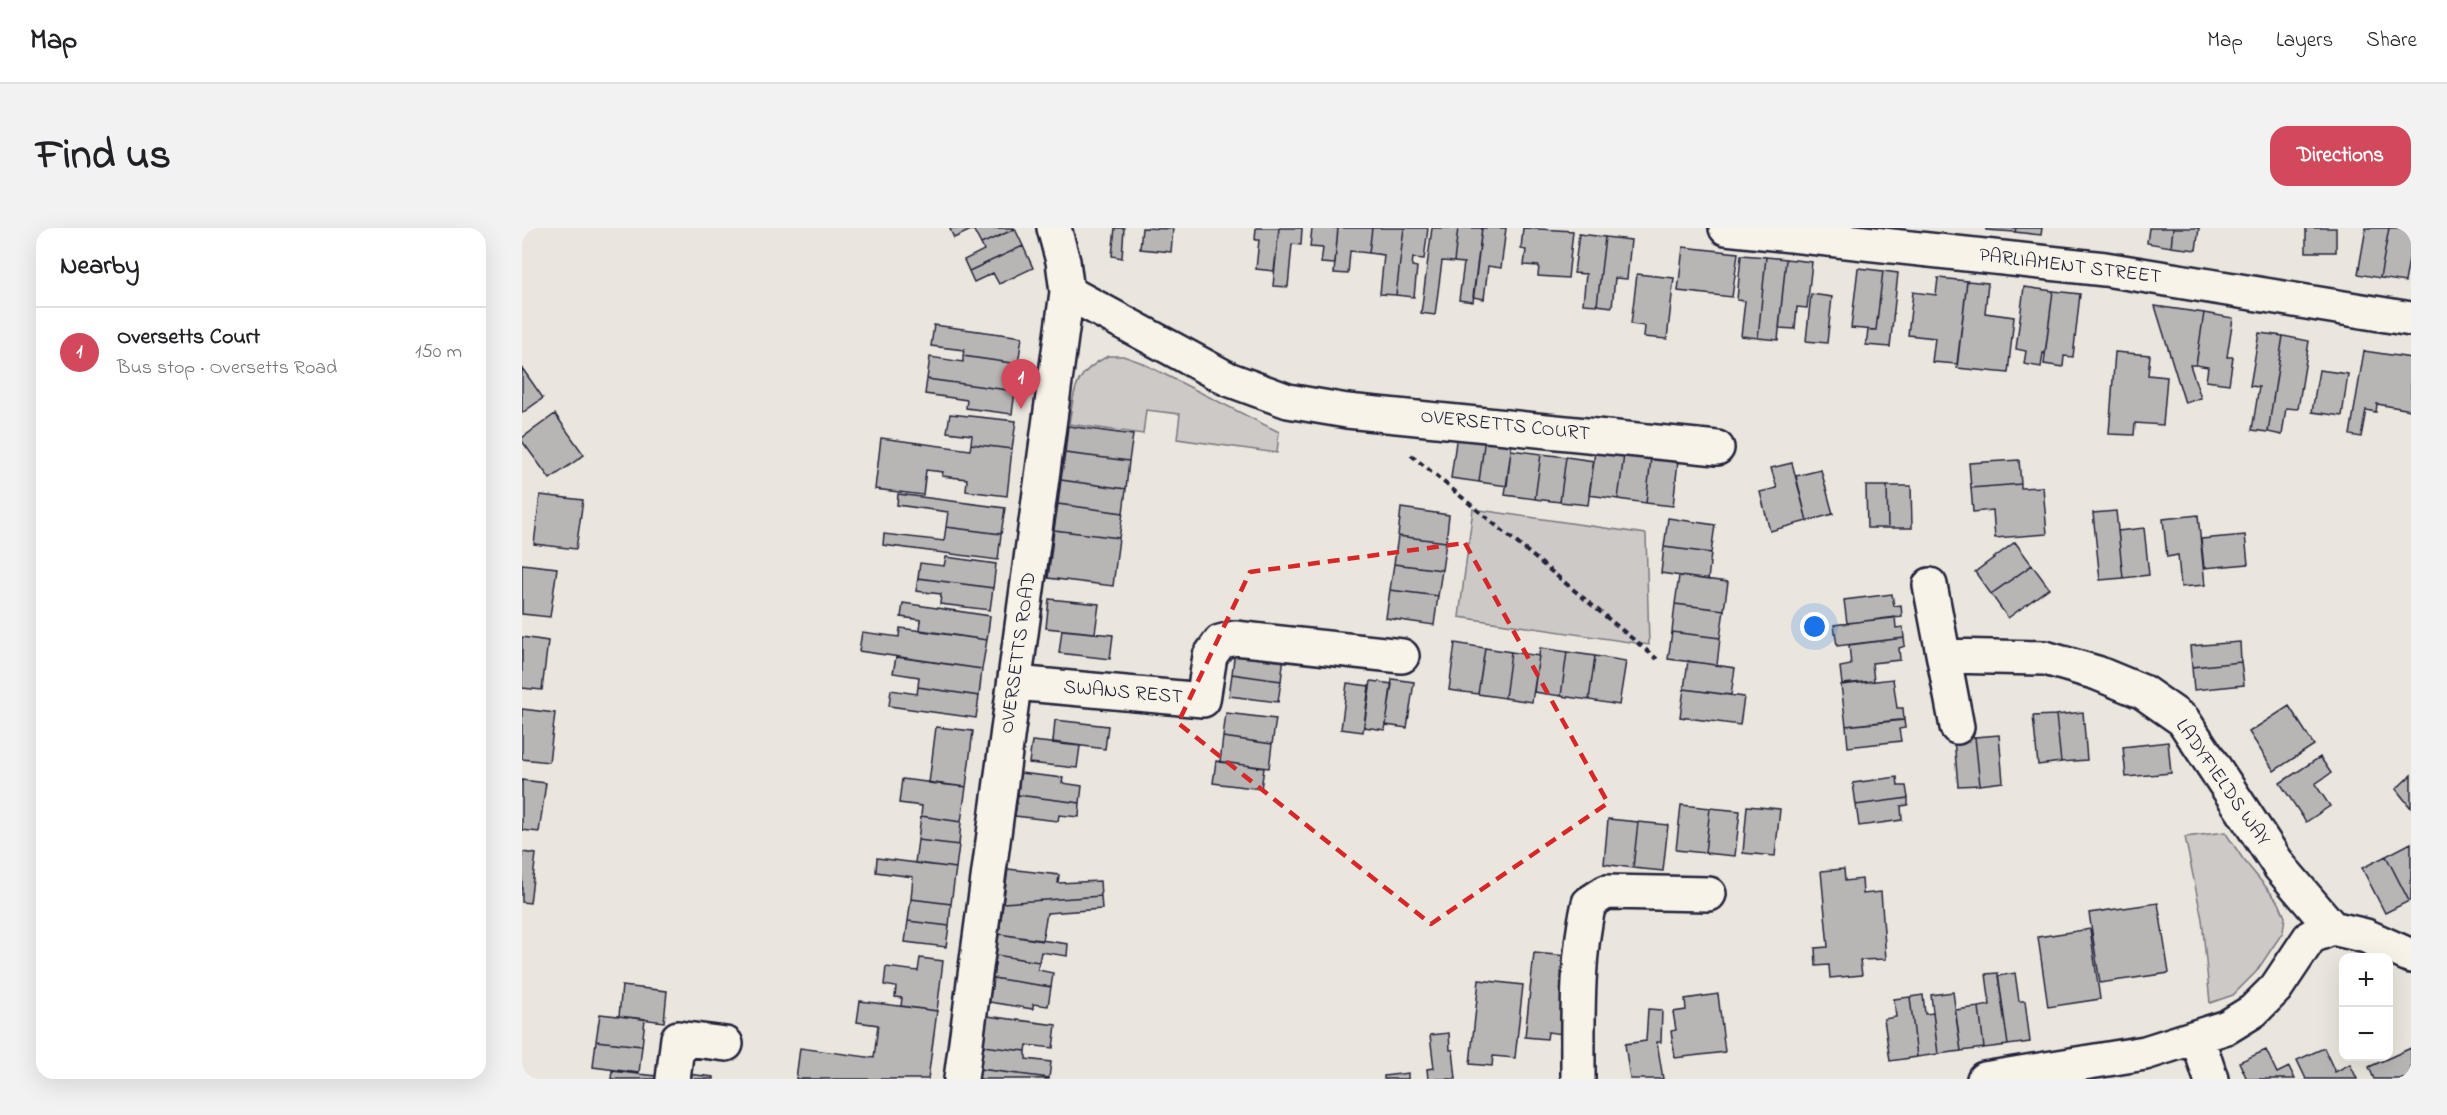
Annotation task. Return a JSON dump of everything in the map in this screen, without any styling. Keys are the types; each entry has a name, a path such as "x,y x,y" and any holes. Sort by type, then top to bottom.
{"street":[{"name":"OVERSETTS ROAD","path":"961,1079 1067,292 1064,261 1054,228"},
{"name":"PARLIAMENT STREET","path":"1726,228 2105,269 2411,320"},
{"name":"OVERSETTS COURT","path":"1067,292 1228,379 1288,401 1353,411 1717,448"},
{"path":"1930,585 1957,727"},
{"name":"SWANS REST","path":"1015,683 1203,700 1209,656 1220,642 1235,638 1402,656"},
{"name":"LADYFIELDS WAY","path":"1944,656 2045,658 2097,673 2143,692 2183,720 2280,867 2332,928"},
{"path":"1578,1079 1578,1022 1583,934 1589,903 1606,892 1709,894"},
{"path":"1984,1079 2145,1053 2227,1027 2253,1011 2276,988 2310,938 2332,928 2366,936 2411,956"},
{"path":"2197,1036 2211,1079"},
{"path":"673,1079 678,1038 726,1044"}],"path":[{"path":"1405,449 1657,659"}],"highlighted area":[{"path":"1465,543 1608,803 1431,924 1178,723 1250,572"}],"shaded area":[{"path":"1108,356 1123,356 1140,362 1279,432 1277,453 1177,439 1180,414 1146,410 1143,434 1069,424 1075,391 1082,376 1088,369"},
{"path":"1473,509 1646,534 1649,645 1459,617"},
{"path":"2225,832 2243,859 2279,903 2285,917 2283,932 2256,972 2233,995 2210,1003 2202,919 2185,837"}],"building":[{"path":"952,228 1015,229 981,244 973,229 954,238 950,229"},
{"path":"1115,228 1124,228 1122,258 1112,256"},
{"path":"1142,228 1173,229 1171,252 1140,249"},
{"path":"1256,228 1279,228 1274,271 1256,269 1259,240 1255,240"},
{"path":"1279,228 1302,228 1301,245 1292,244 1288,287 1273,286"},
{"path":"1312,228 1338,228 1335,264 1321,263 1323,248 1310,247"},
{"path":"1338,228 1372,228 1369,253 1350,251 1348,274 1334,273"},
{"path":"1372,228 1404,228 1396,295 1380,294 1384,255 1369,253"},
{"path":"1404,228 1428,228 1424,259 1413,258 1412,266 1417,267 1414,297 1396,295"},
{"path":"1432,228 1458,228 1454,262 1442,261 1435,315 1421,313"},
{"path":"1458,228 1482,228 1473,302 1459,300 1464,263 1454,262"},
{"path":"1482,228 1506,228 1501,268 1488,266 1484,299 1473,297"},
{"path":"1523,228 1573,231 1568,278 1538,276 1539,266 1524,265 1526,250 1521,249"},
{"path":"1986,228 2016,228 2015,232 1986,230"},
{"path":"2016,228 2042,228 2041,235 2015,232"},
{"path":"2149,228 2173,228 2171,247 2147,243"},
{"path":"2173,228 2199,228 2196,250 2171,247"},
{"path":"2306,228 2336,228 2336,252 2306,252"},
{"path":"2366,228 2389,228 2380,278 2358,274"},
{"path":"2389,228 2409,228 2408,232 2411,233 2405,282 2380,278"},
{"path":"1015,229 1023,246 969,271 964,260 984,250 981,244"},
{"path":"1579,234 1605,237 1597,305 1583,304 1586,274 1574,273"},
{"path":"1605,237 1631,240 1627,279 1615,278 1612,307 1597,305"},
{"path":"1023,246 1033,268 999,284 993,273 974,282 969,271"},
{"path":"1683,247 1738,253 1732,297 1678,291"},
{"path":"1741,255 1766,257 1758,338 1741,336 1745,301 1737,300"},
{"path":"1766,257 1786,259 1778,340 1758,338"},
{"path":"1786,259 1812,262 1807,308 1797,307 1795,329 1779,328"},
{"path":"1858,268 1883,271 1876,330 1851,328"},
{"path":"1883,271 1898,273 1890,347 1866,345 1868,330 1876,330"},
{"path":"1637,274 1674,278 1667,339 1644,337 1645,326 1631,324"},
{"path":"1938,278 1967,281 1957,364 1932,362 1935,338 1908,335 1913,292 1936,295"},
{"path":"1967,281 1988,283 1985,313 2014,317 2008,373 1957,368"},
{"path":"2024,287 2053,291 2045,354 2043,353 2041,367 2024,364 2026,351 2016,349"},
{"path":"2053,291 2080,294 2073,357 2064,356 2063,367 2044,364"},
{"path":"1811,294 1832,297 1827,343 1806,341"},
{"path":"2155,306 2204,313 2196,365 2190,365 2201,398 2185,403"},
{"path":"2204,313 2233,318 2227,357 2233,357 2229,384 2206,381 2208,367 2196,365"},
{"path":"934,325 1022,337 1018,364 963,356 964,350 931,346"},
{"path":"2259,333 2283,336 2268,432 2252,430 2259,387 2250,386"},
{"path":"2283,336 2309,341 2298,409 2286,408 2282,435 2268,432"},
{"path":"2364,351 2411,358 2411,410 2377,404 2376,412 2366,410 2361,437 2350,435"},
{"path":"2115,352 2150,355 2148,375 2167,377 2163,425 2135,423 2134,435 2109,434"},
{"path":"963,356 1018,364 1015,391 927,379 930,357 963,362"},
{"path":"522,368 543,398 522,413"},
{"path":"2319,370 2348,374 2342,416 2312,412"},
{"path":"927,379 1015,391 1012,414 966,408 967,400 925,394"},
{"path":"555,414 584,455 550,479 522,438"},
{"path":"950,414 1016,421 1012,449 971,444 972,435 947,432"},
{"path":"1068,426 1133,435 1129,461 1065,453"},
{"path":"1457,434 1485,437 1479,482 1451,478"},
{"path":"1485,437 1512,441 1507,486 1479,482"},
{"path":"881,438 970,450 971,444 1012,449 1007,496 966,491 967,479 942,476 943,472 926,470 923,495 875,489"},
{"path":"1511,450 1541,454 1535,499 1505,495"},
{"path":"1595,451 1624,455 1618,499 1589,495"},
{"path":"1065,453 1129,461 1126,489 1061,480"},
{"path":"1541,454 1566,457 1560,502 1535,499"},
{"path":"1624,455 1651,458 1646,503 1618,499"},
{"path":"1566,457 1594,461 1588,505 1560,502"},
{"path":"1651,458 1678,461 1673,506 1646,503"},
{"path":"2019,460 2021,484 1971,488 1969,463"},
{"path":"1792,463 1807,521 1770,531 1760,492 1777,488 1771,468"},
{"path":"1821,470 1833,514 1807,521 1796,476"},
{"path":"1061,480 1126,489 1123,513 1058,504"},
{"path":"2021,484 2021,488 2043,487 2047,534 1995,538 1993,510 1973,512 1971,488"},
{"path":"1866,486 1887,486 1888,528 1867,528"},
{"path":"1887,486 1911,486 1912,528 1888,528"},
{"path":"898,494 1005,508 1001,534 946,527 948,512 897,505"},
{"path":"540,495 583,500 576,549 534,544"},
{"path":"1058,504 1123,513 1119,538 1054,530"},
{"path":"1401,508 1449,515 1446,542 1398,536"},
{"path":"2116,511 2123,578 2100,580 2093,513"},
{"path":"2198,515 2205,585 2181,587 2178,555 2167,557 2163,519"},
{"path":"1668,518 1715,525 1711,553 1664,547"},
{"path":"946,527 1001,534 998,560 883,545 884,534 944,541"},
{"path":"2144,528 2149,575 2123,578 2118,531"},
{"path":"1054,530 1119,538 1113,586 1048,578"},
{"path":"2245,535 2248,564 2204,568 2201,539"},
{"path":"1398,536 1446,542 1442,570 1394,564"},
{"path":"2015,542 2032,565 1991,594 1975,572"},
{"path":"1664,547 1711,553 1708,580 1661,573"},
{"path":"946,557 996,564 993,588 918,578 920,563 944,566"},
{"path":"522,564 557,568 550,617 522,614"},
{"path":"1394,564 1442,570 1438,596 1390,590"},
{"path":"2032,565 2049,588 2008,618 1991,594"},
{"path":"1679,576 1728,582 1724,610 1675,604"},
{"path":"918,578 993,588 990,610 940,604 941,594 916,591"},
{"path":"1390,590 1438,596 1434,625 1386,618"},
{"path":"1892,594 1894,606 1901,605 1902,617 1847,623 1844,600"},
{"path":"1049,599 1099,604 1095,633 1046,628"},
{"path":"903,603 990,616 987,640 920,630 921,620 901,617"},
{"path":"1675,604 1724,610 1720,638 1672,632"},
{"path":"1895,617 1896,628 1903,627 1904,638 1837,646 1834,625"},
{"path":"900,628 987,640 982,669 859,651 862,632 899,637"},
{"path":"1062,630 1113,635 1110,659 1059,653"},
{"path":"1672,632 1720,638 1717,665 1668,659"},
{"path":"522,637 548,641 542,690 522,688"},
{"path":"1904,638 1905,646 1899,648 1900,660 1872,663 1874,681 1842,684 1840,667 1851,665 1849,645"},
{"path":"2240,642 2241,662 2192,667 2190,646"},
{"path":"1455,643 1485,648 1478,694 1449,690"},
{"path":"1485,648 1511,652 1505,698 1478,694"},
{"path":"1540,648 1567,652 1561,696 1534,692"},
{"path":"1235,650 1284,656 1281,681 1232,674"},
{"path":"1511,652 1539,656 1532,702 1505,698"},
{"path":"1567,652 1595,656 1589,700 1561,696"},
{"path":"1595,656 1626,661 1619,705 1589,700"},
{"path":"896,657 982,669 979,696 918,687 919,677 893,673"},
{"path":"1688,661 1735,668 1731,695 1684,689"},
{"path":"2241,662 2244,685 2194,690 2192,667"},
{"path":"1232,674 1281,681 1278,702 1229,696"},
{"path":"1392,679 1414,682 1407,728 1386,725"},
{"path":"1893,679 1897,708 1903,708 1904,720 1846,726 1841,685"},
{"path":"1371,681 1392,684 1385,730 1364,727"},
{"path":"1347,683 1369,686 1363,732 1341,729"},
{"path":"918,687 979,696 976,718 889,706 891,690 917,694"},
{"path":"1684,689 1744,697 1740,725 1680,717"},
{"path":"2289,706 2314,745 2274,771 2249,732"},
{"path":"522,709 555,713 549,762 522,759"},
{"path":"2083,712 2087,760 2061,762 2056,715"},
{"path":"1226,713 1276,719 1272,744 1223,737"},
{"path":"2056,715 2061,762 2038,765 2033,716"},
{"path":"1055,720 1108,726 1105,749 1053,742"},
{"path":"1904,720 1905,728 1899,729 1901,741 1848,747 1846,726"},
{"path":"936,727 973,731 966,787 929,783"},
{"path":"1999,735 2003,782 1980,785 1975,737"},
{"path":"1223,737 1272,744 1269,768 1220,762"},
{"path":"1975,737 1980,785 1958,786 1954,739"},
{"path":"1032,741 1080,746 1077,768 1029,763"},
{"path":"2168,742 2171,773 2126,777 2123,747"},
{"path":"2320,757 2331,773 2315,784 2330,806 2306,822 2280,783"},
{"path":"1216,761 1264,768 1261,789 1213,783"},
{"path":"1020,773 1063,778 1062,783 1082,786 1080,803 1018,795"},
{"path":"2411,775 2411,808 2396,789"},
{"path":"1897,777 1898,786 1906,786 1908,798 1856,805 1853,783"},
{"path":"902,779 966,787 961,822 921,816 922,806 899,803"},
{"path":"522,780 546,783 539,832 522,830"},
{"path":"1018,795 1080,803 1079,817 1059,815 1058,821 1015,816"},
{"path":"1908,798 1908,805 1901,806 1902,820 1859,826 1856,805"},
{"path":"1681,805 1710,808 1705,853 1676,850"},
{"path":"1747,806 1780,809 1775,856 1743,853"},
{"path":"1710,808 1740,811 1735,856 1705,853"},
{"path":"921,816 961,822 959,845 918,840"},
{"path":"1608,819 1638,822 1633,868 1604,864"},
{"path":"1638,822 1668,825 1663,871 1633,868"},
{"path":"918,840 959,845 956,868 915,863"},
{"path":"2411,843 2411,900 2409,901 2386,856"},
{"path":"522,852 536,854 530,903 522,902"},
{"path":"2386,856 2409,901 2385,913 2362,868"},
{"path":"877,858 956,868 951,904 911,899 913,877 876,872"},
{"path":"1008,869 1059,875 1058,883 1100,881 1101,896 1003,903"},
{"path":"1844,869 1845,881 1862,879 1863,894 1881,892 1886,959 1860,960 1862,975 1830,978 1829,965 1816,966 1815,948 1828,947 1821,871"},
{"path":"1101,896 1102,909 1047,913 1042,941 999,934 1003,903"},
{"path":"911,899 951,904 949,926 908,921"},
{"path":"2158,903 2169,973 2100,983 2089,913"},
{"path":"908,921 949,926 946,947 905,942"},
{"path":"2090,929 2100,999 2048,1007 2038,937"},
{"path":"999,934 1068,944 1067,956 1041,952 1039,962 996,955"},
{"path":"1534,953 1578,957 1570,1035 1548,1032 1547,1039 1525,1037"},
{"path":"996,955 1039,962 1038,970 1053,973 1051,987 993,978"},
{"path":"920,958 943,961 937,1011 901,1006 902,998 895,997 896,987 884,985 886,967 918,971"},
{"path":"1998,973 2008,1045 1984,1048 1979,1007 1990,1005 1986,974"},
{"path":"2015,973 2019,1001 2025,1001 2030,1042 2008,1045 1998,976"},
{"path":"993,978 1051,987 1048,1006 1033,1004 1033,1009 989,1002"},
{"path":"1479,980 1523,985 1515,1058 1493,1056 1492,1066 1470,1064"},
{"path":"622,986 667,991 664,1022 619,1016"},
{"path":"1953,992 1961,1051 1938,1054 1931,995"},
{"path":"1718,994 1725,1052 1675,1058 1671,1031 1676,1030 1673,1012 1686,1010 1685,999"},
{"path":"1923,995 1925,1014 1933,1013 1938,1054 1917,1057 1910,997"},
{"path":"1910,997 1917,1057 1890,1061 1884,1019 1896,1017 1894,999"},
{"path":"860,1001 937,1011 928,1079 796,1079 800,1048 874,1058 878,1025 857,1022"},
{"path":"1979,1007 1984,1048 1961,1051 1955,1010"},
{"path":"1648,1009 1662,1010 1661,1042 1657,1042 1663,1079 1630,1079 1625,1044 1646,1041"},
{"path":"600,1014 645,1019 642,1046 596,1041"},
{"path":"987,1016 1056,1025 1053,1048 1027,1045 1026,1051 983,1046"},
{"path":"1449,1033 1456,1079 1428,1079 1427,1069 1434,1068 1430,1035"},
{"path":"596,1041 642,1046 639,1073 593,1067"},
{"path":"983,1046 1026,1051 1026,1059 1051,1062 1049,1078 980,1069"},
{"path":"2324,1048 2335,1072 2350,1064 2357,1079 2306,1079 2297,1060"},
{"path":"2411,1048 2411,1079 2374,1079 2369,1067 2382,1061 2393,1061 2393,1056"},
{"path":"2266,1050 2277,1073 2289,1067 2295,1079 2247,1079 2239,1062"},
{"path":"980,1069 1049,1078 1049,1079 979,1079"},
{"path":"612,1071 656,1076 655,1079 611,1079"},
{"path":"1408,1073 1408,1079 1384,1079 1384,1076"},
{"path":"687,1074 714,1077 714,1079 686,1079"}],"place":[{"name":"Oversetts Court","path":"1021,409"}]}
